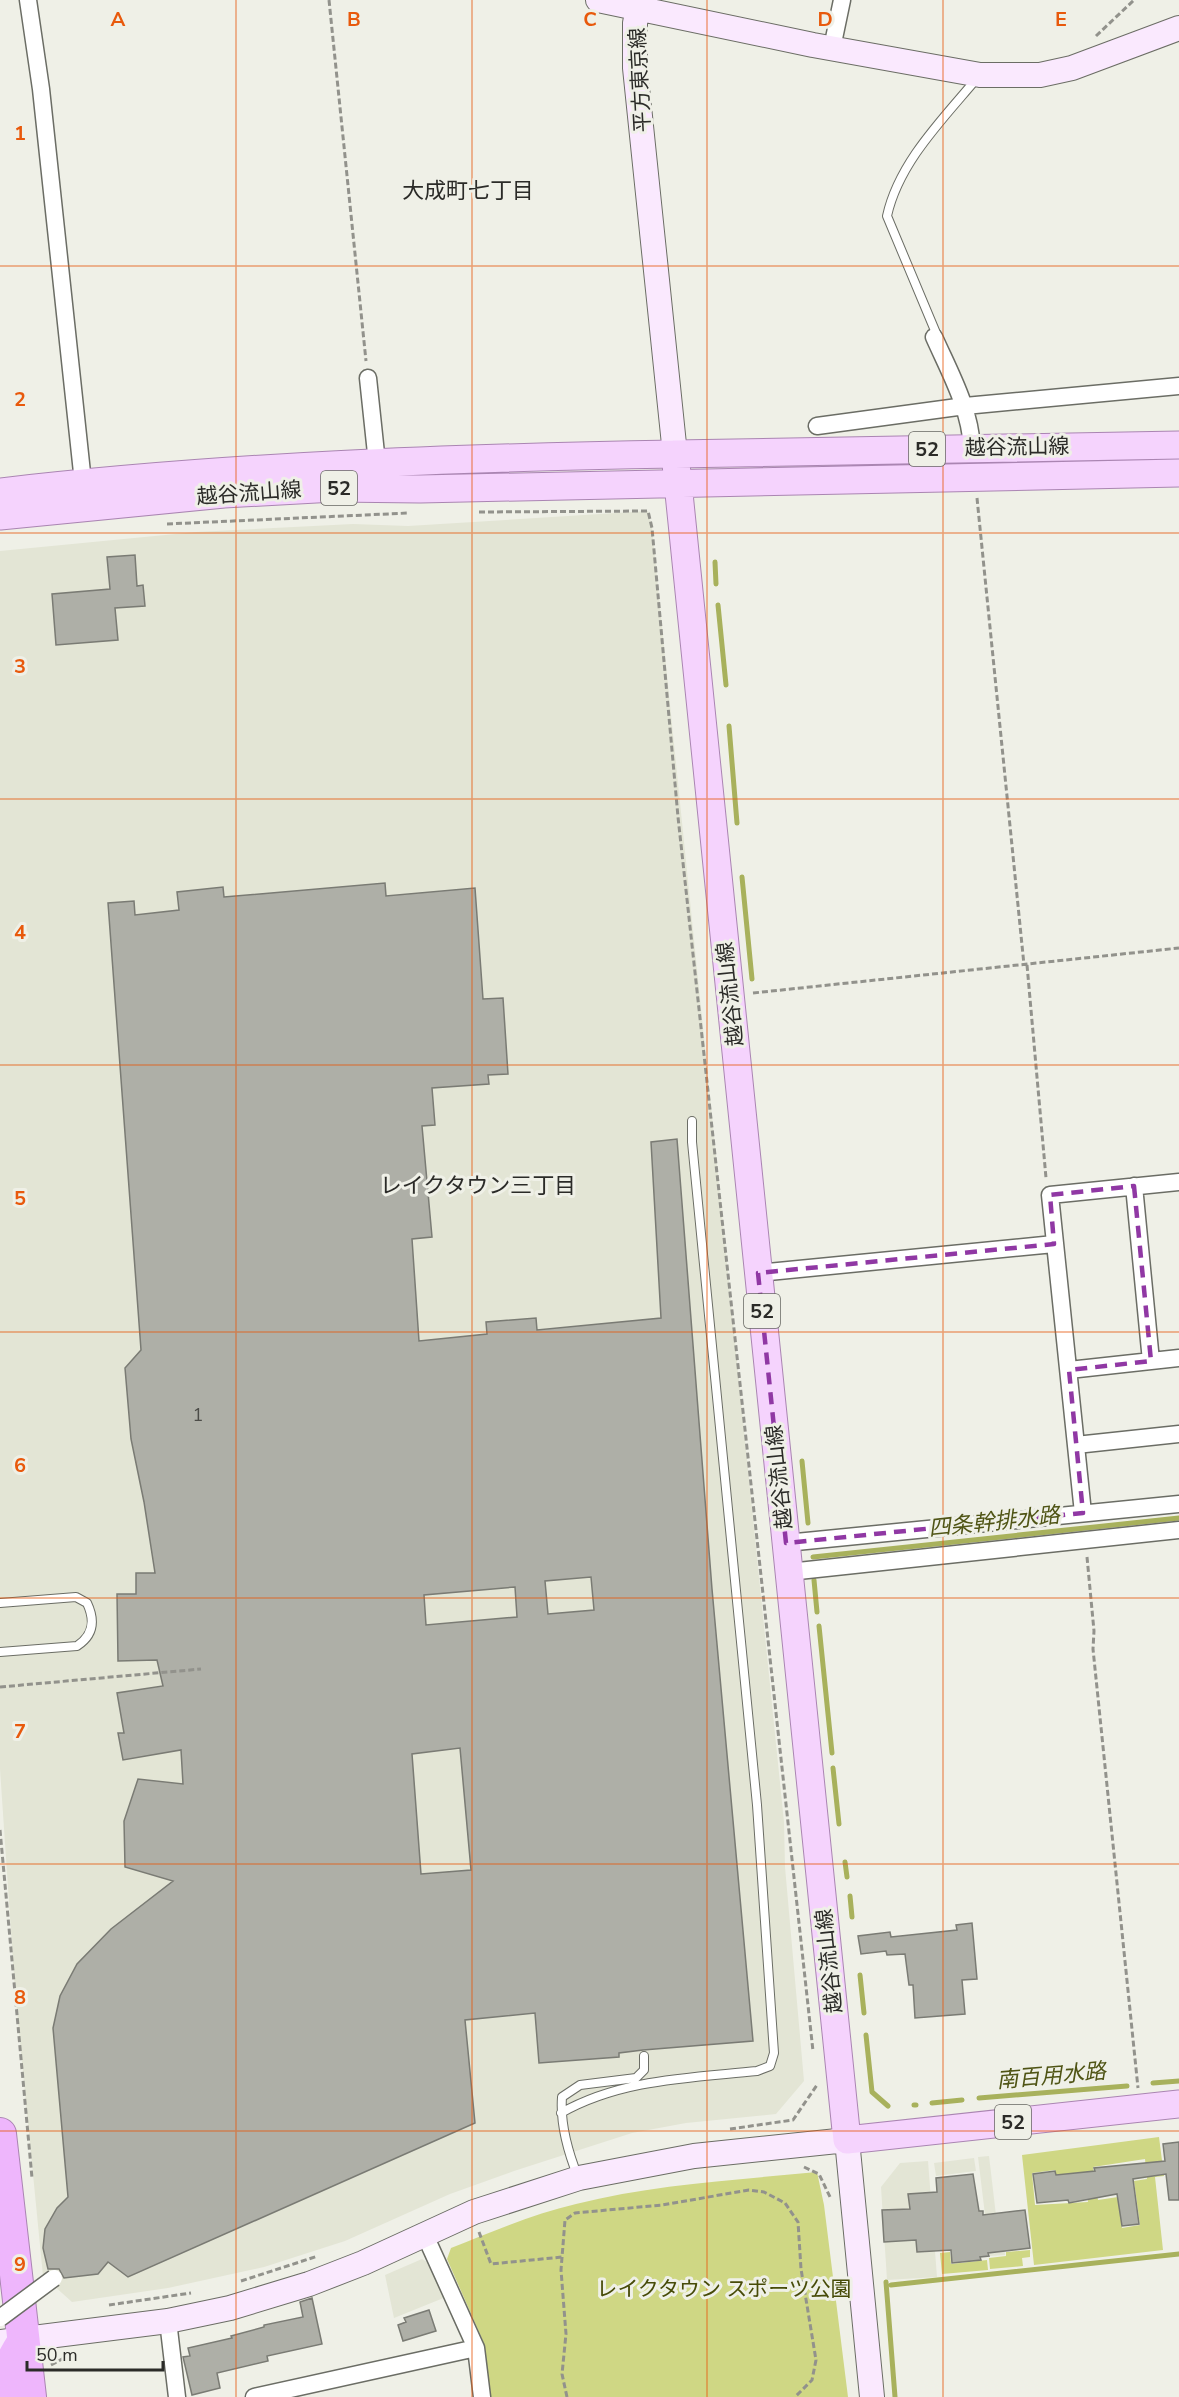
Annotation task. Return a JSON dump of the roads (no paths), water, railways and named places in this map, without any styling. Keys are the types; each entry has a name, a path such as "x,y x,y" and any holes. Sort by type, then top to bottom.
{"highway":[{"path":"0,2133 12,2341 6,2384 8,2397"},
{"path":"12,2341 30,2397"}],"main road":[{"path":"598,0 638,8"},
{"name":"平方東京線","path":"675,454 635,68 635,23 638,8 832,48 980,75 1040,75 1072,68 1179,28"},
{"name":"越谷流山線","path":"0,492 83,482 216,471 377,463 675,454 1179,446"},
{"name":"越谷流山線","path":"675,454 847,2140"},
{"name":"越谷流山線","path":"0,516 156,500 334,488 420,489 1179,473"},
{"name":"52","path":"847,2140 1179,2104"},
{"path":"12,2341 168,2321 230,2308 309,2284 363,2263 474,2212 579,2178 694,2156 847,2140 872,2397"}],"street":[{"path":"28,0 41,89 83,482"},
{"path":"832,48 842,0"},
{"path":"934,336 965,406 971,427 972,448"},
{"path":"368,378 377,463"},
{"path":"817,426 965,406 1179,386"},
{"path":"1083,1513 1050,1195 1179,1182"},
{"path":"1134,1186 1151,1361"},
{"path":"758,1274 1054,1244"},
{"path":"1069,1370 1179,1358"},
{"path":"1076,1445 1179,1434"},
{"path":"786,1543 1179,1504"},
{"path":"789,1572 1179,1530"},
{"path":"424,2234 476,2348 482,2397"},
{"path":"0,2318 54,2278"},
{"path":"168,2321 177,2397"},
{"path":"254,2397 476,2348"}],"lane":[{"path":"934,336 936,333 887,216 891,197 902,174 942,120 980,75"},
{"path":"561,2113 583,2100 649,2082 758,2071 770,2066 774,2053 758,1804 692,1142 692,1121"},
{"path":"0,1603 76,1597 87,1604 93,1624 86,1641 77,1646 0,1652"},
{"path":"579,2178 569,2153 561,2113 562,2097 579,2085 636,2078 644,2070 644,2056"}],"waterway":[{"path":"715,562 716,584"},
{"path":"718,605 726,685"},
{"path":"729,726 737,823"},
{"path":"742,877 752,979"},
{"path":"802,1461 808,1523"},
{"name":"四条幹排水路","path":"813,1557 1179,1518"},
{"path":"814,1580 817,1612"},
{"path":"819,1626 832,1753"},
{"path":"833,1768 839,1824"},
{"path":"845,1862 847,1877"},
{"path":"850,1896 852,1917"},
{"path":"860,1975 864,2013"},
{"path":"866,2035 872,2092 888,2106"},
{"name":"南百用水路","path":"1153,2083 1179,2081"},
{"name":"南百用水路","path":"979,2098 1127,2086"},
{"name":"南百用水路","path":"932,2103 962,2100"},
{"path":"891,2285 1179,2254"},
{"path":"886,2282 895,2397"}],"district":[{"name":"大成町七丁目","path":"468,190"},
{"name":"レイクタウン三丁目","path":"478,1185"}],"park label":[{"name":"レイクタウン スポーツ公園","path":"724,2289"}]}
